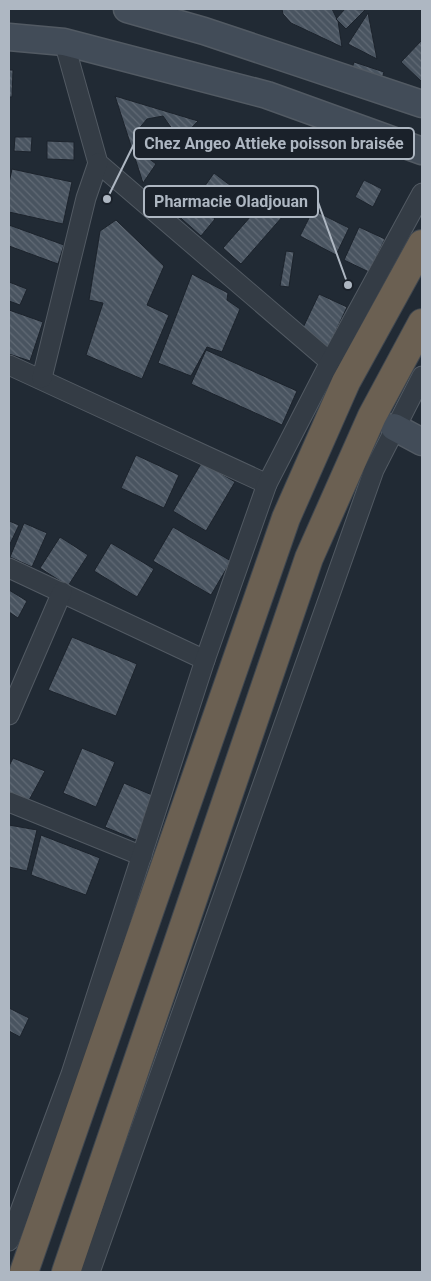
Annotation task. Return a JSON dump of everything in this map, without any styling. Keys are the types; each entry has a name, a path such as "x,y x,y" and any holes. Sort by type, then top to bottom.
{"highway":[{"path":"24,1272 286,518 346,382 422,244"},
{"path":"66,1272 309,558 372,416 422,323"}],"street":[{"path":"127,9 204,31 422,104"},
{"path":"9,37 64,42 267,95 422,151"},
{"path":"64,42 98,163 330,362"},
{"path":"42,378 86,198 98,163"},
{"path":"10,1237 71,1074 205,660 267,484 330,362 422,193"},
{"path":"9,365 42,378 267,484"},
{"path":"90,1272 371,479 394,427 422,376"},
{"path":"394,427 422,442"},
{"path":"9,568 205,660"},
{"path":"9,715 62,592"},
{"path":"9,802 142,856"}],"building":[{"path":"282,9 332,9 338,21 342,47 291,23 283,14"},
{"path":"345,9 365,10 346,29 336,19"},
{"path":"368,13 377,59 348,44"},
{"path":"422,40 422,82 401,62"},
{"path":"354,62 384,72 379,88 349,78"},
{"path":"9,70 13,70 12,97 9,97"},
{"path":"115,96 198,121 180,140 163,116 147,119 137,131 139,151 156,164 143,183"},
{"path":"15,137 32,137 31,152 14,151"},
{"path":"47,141 74,142 74,160 47,159"},
{"path":"12,169 72,182 63,224 9,212 9,183"},
{"path":"214,173 239,192 220,218 195,200"},
{"path":"364,180 382,189 373,207 355,197"},
{"path":"272,192 290,208 241,264 223,248"},
{"path":"187,194 215,219 201,236 173,211"},
{"path":"313,210 349,228 336,255 300,236"},
{"path":"116,220 164,266 147,305 169,315 142,379 86,355 103,303 89,300 100,231"},
{"path":"9,225 64,245 58,264 9,246"},
{"path":"359,227 385,239 369,272 344,260"},
{"path":"286,251 294,252 289,287 280,286"},
{"path":"192,274 228,293 227,300 240,309 222,352 207,347 191,376 158,363"},
{"path":"9,282 27,289 20,305 9,301"},
{"path":"319,294 347,307 328,348 300,334"},
{"path":"9,310 43,322 30,361 9,354"},
{"path":"206,350 297,391 282,425 191,384"},
{"path":"136,455 179,475 164,508 121,488"},
{"path":"202,462 235,482 206,531 173,511"},
{"path":"9,521 19,525 9,546"},
{"path":"24,523 47,533 32,567 10,557"},
{"path":"173,527 231,561 211,595 153,561"},
{"path":"60,537 88,555 68,586 40,568"},
{"path":"111,543 154,569 137,597 94,571"},
{"path":"9,590 27,601 18,618 9,612"},
{"path":"72,637 137,664 116,716 48,690"},
{"path":"82,748 115,762 96,807 63,793"},
{"path":"13,758 45,771 28,802 9,793 9,766"},
{"path":"124,783 159,798 141,842 105,827"},
{"path":"9,825 37,830 27,871 9,867"},
{"path":"41,835 100,858 86,895 31,875"},
{"path":"9,1008 29,1018 20,1037 9,1031"}],"place":[{"name":"Chez Angeo Attieke poisson braisée","path":"107,199"},
{"name":"Pharmacie Oladjouan","path":"348,285"}]}
